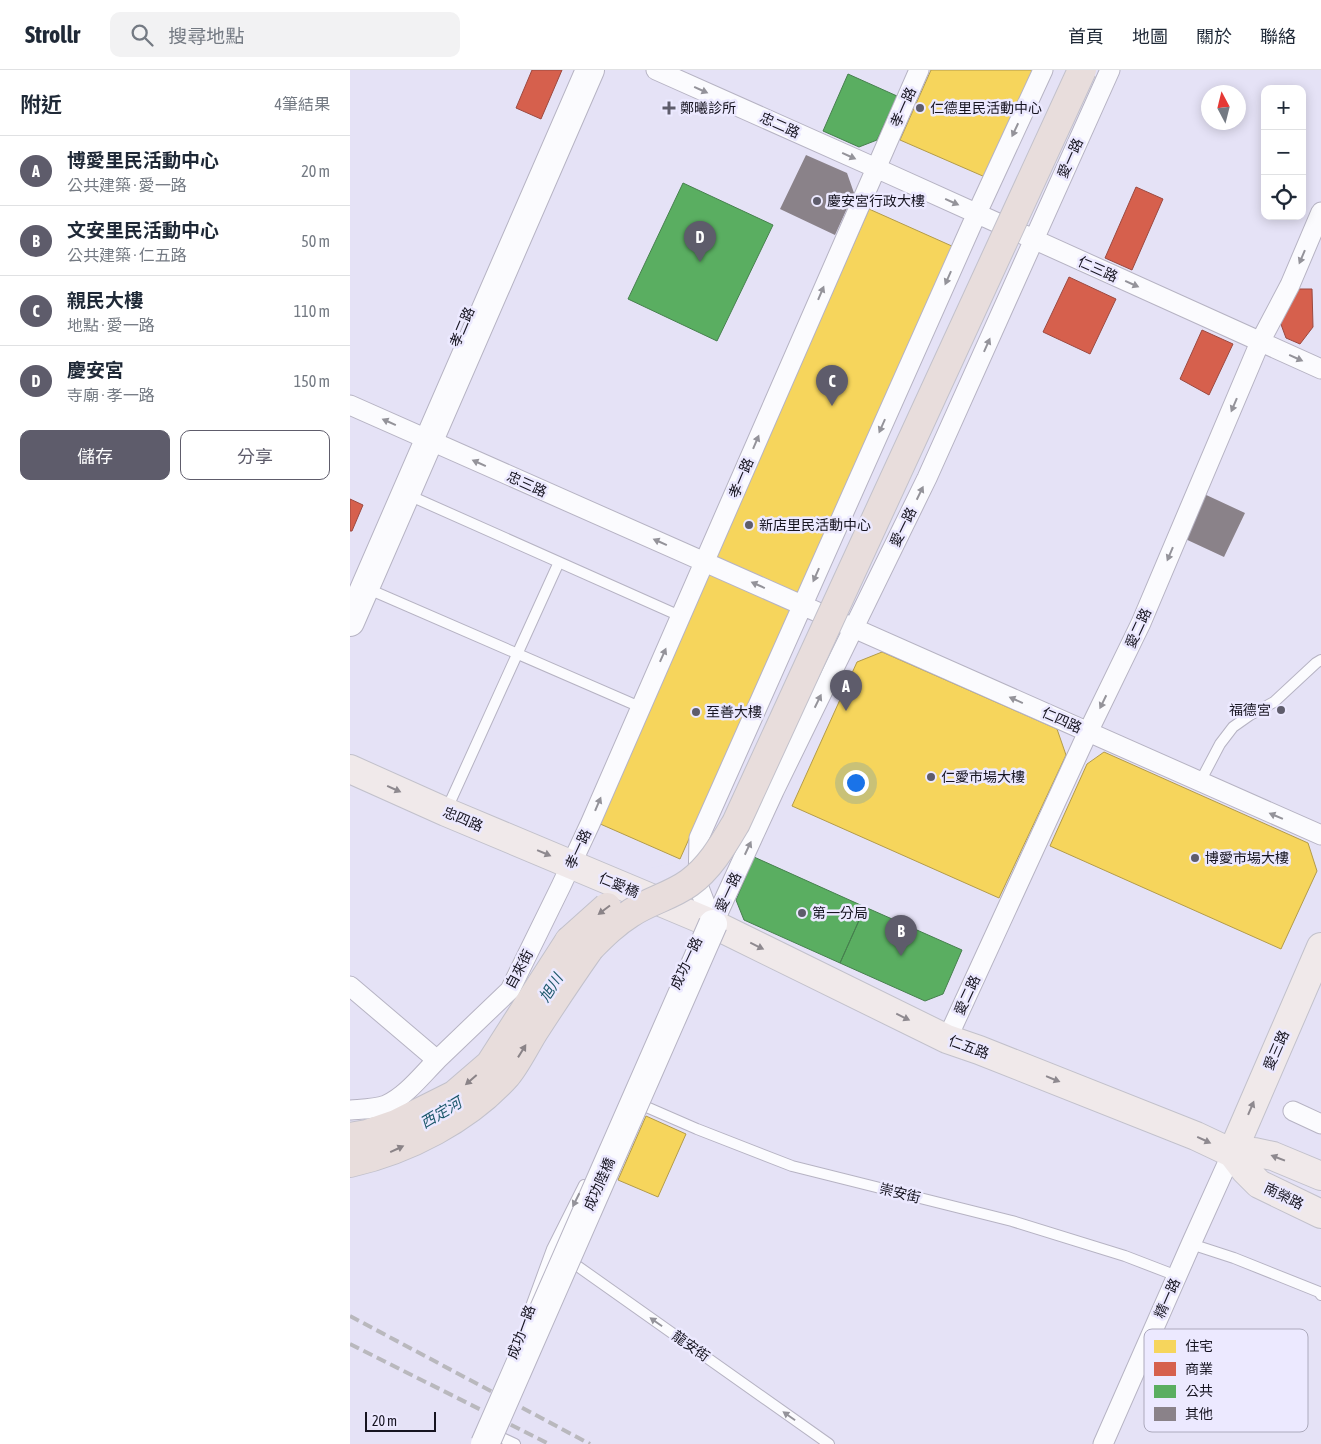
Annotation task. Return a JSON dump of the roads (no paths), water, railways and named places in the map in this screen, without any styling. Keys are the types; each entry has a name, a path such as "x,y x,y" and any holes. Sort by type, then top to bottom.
{"highway":[{"path":"350,1137 396,1124 454,1095 490,1064 569,941 603,909 620,898 678,873 694,859 707,843 737,789 1067,70"},
{"path":"350,1163 388,1153 426,1136 471,1108 507,1075 590,948 610,928 632,912 688,884 706,868 719,850 736,823 751,793 1082,70"}],"main road":[{"name":"忠四路","path":"350,769 446,812 569,872"},
{"name":"仁愛橋","path":"569,872 662,903 709,934"},
{"name":"仁五路","path":"709,934 947,1039 1187,1133 1232,1153"},
{"name":"愛三路","path":"1232,1153 1321,947"},
{"path":"1232,1153 1254,1152 1273,1156 1321,1176"},
{"name":"南榮路","path":"1232,1153 1259,1184 1321,1214"}],"street":[{"name":"孝二路","path":"358,585 422,437 573,70"},
{"name":"孝二路","path":"422,437 590,70"},
{"name":"忠二路","path":"656,70 876,168"},
{"name":"孝一路","path":"569,872 919,70"},
{"name":"愛一路","path":"709,934 698,885 699,838 977,213 1043,70"},
{"name":"愛一路","path":"709,934 774,791 927,478 1110,70"},
{"name":"仁三路","path":"876,168 1321,370"},
{"name":"愛二路","path":"947,1039 1088,732 1141,623 1260,342 1290,284 1321,212"},
{"name":"忠三路","path":"350,405 803,605"},
{"path":"350,622 358,585 405,494 422,437"},
{"name":"仁四路","path":"803,605 1321,835"},
{"name":"自來街","path":"350,1110 385,1105 401,1096 510,990 569,872"},
{"name":"成功陸橋","path":"497,1439 709,934"},
{"path":"350,986 437,1060"},
{"path":"1294,1111 1321,1124"},
{"name":"精一路","path":"1154,1329 1232,1153"},
{"name":"精一路","path":"1103,1444 1144,1351"}],"lane":[{"path":"405,494 680,616"},
{"path":"446,812 559,562"},
{"path":"358,585 640,707"},
{"path":"1200,782 1220,744 1233,727 1274,702 1321,660"},
{"name":"成功一路","path":"610,1134 627,1099 677,980"},
{"path":"613,1177 642,1106 676,1034"},
{"name":"崇安街","path":"627,1099 792,1166 1012,1221 1124,1256 1177,1276"},
{"name":"成功一路","path":"525,1322 552,1249 588,1178"},
{"path":"1191,1244 1234,1258 1319,1292 1321,1295"},
{"name":"龍安街","path":"552,1249 829,1444"},
{"name":"成功一路","path":"476,1444 512,1358"},
{"path":"497,1439 515,1444"}],"railway":[{"path":"350,1316 590,1444"},
{"path":"350,1344 549,1444"}],"place":[{"name":"鄭曦診所","path":"669,108"},
{"name":"仁德里民活動中心","path":"920,108"},
{"name":"慶安宮行政大樓","path":"817,201"},
{"name":"慶安宮","path":"700,262"},
{"name":"親民大樓","path":"832,406"},
{"name":"新店里民活動中心","path":"749,525"},
{"name":"福德宮","path":"1281,710"},
{"name":"博愛里民活動中心","path":"846,711"},
{"name":"至善大樓","path":"696,712"},
{"name":"仁愛市場大樓","path":"931,777"},
{"name":"博愛市場大樓","path":"1195,858"},
{"name":"第一分局","path":"802,913"},
{"name":"文安里民活動中心","path":"901,956"}],"water label":[{"name":"旭川","path":"551,988"},
{"name":"西定河","path":"441,1113"}]}
